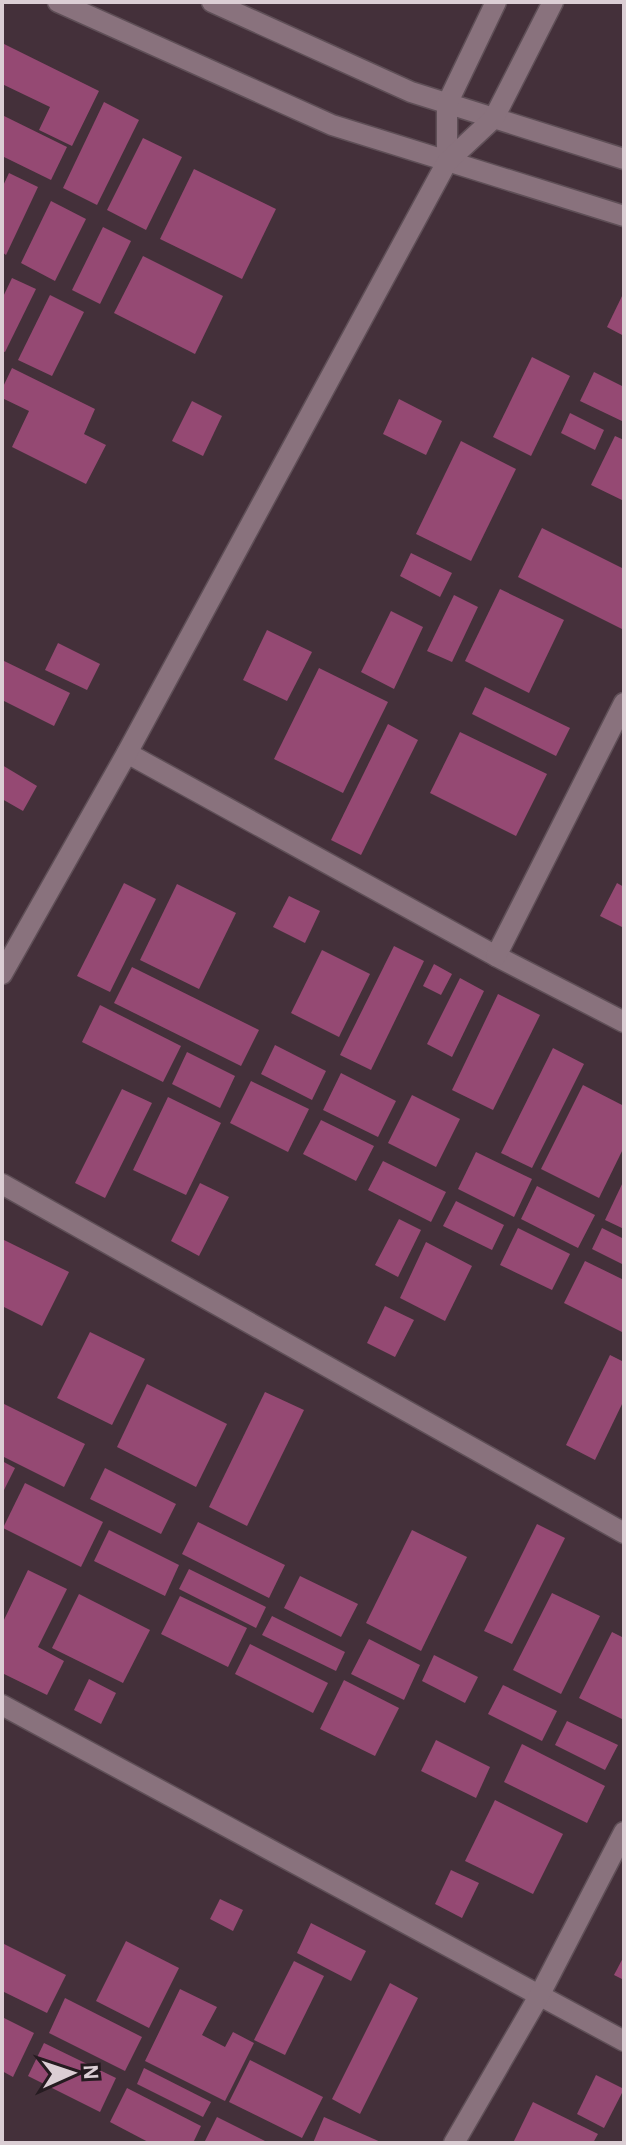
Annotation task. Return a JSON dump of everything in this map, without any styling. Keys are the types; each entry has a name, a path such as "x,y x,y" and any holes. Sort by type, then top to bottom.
{"street":[{"path":"58,2 332,125 624,216"},
{"path":"212,2 398,86 624,159"},
{"path":"447,162 447,104 496,2"},
{"path":"2,974 127,753 447,162 494,118 553,2"},
{"path":"496,956 624,703"},
{"path":"127,753 496,956 624,1022"},
{"path":"2,1184 624,1533"},
{"path":"2,1705 624,2041"},
{"path":"454,2143 539,1996 624,1832"}],"building":[{"path":"4,44 99,91 72,146 39,130 50,107 2,84"},
{"path":"104,102 139,120 97,205 63,188"},
{"path":"2,115 67,147 51,180 2,156"},
{"path":"143,138 182,157 146,230 107,210"},
{"path":"194,169 276,209 242,279 160,239"},
{"path":"9,173 38,187 6,255 2,252 2,188"},
{"path":"51,201 86,219 55,281 21,263"},
{"path":"103,227 131,241 100,304 72,290"},
{"path":"143,256 223,296 195,354 114,313"},
{"path":"12,278 36,289 5,352 2,351 2,299"},
{"path":"624,292 624,336 607,327"},
{"path":"50,295 84,312 52,376 18,360"},
{"path":"532,357 570,376 531,456 493,437"},
{"path":"12,368 95,409 84,434 106,445 86,484 12,447 29,411 2,398 2,389"},
{"path":"594,372 624,387 624,422 580,401"},
{"path":"399,399 442,421 426,455 383,434"},
{"path":"192,401 222,416 203,456 172,441"},
{"path":"570,413 604,430 595,450 561,433"},
{"path":"615,436 624,440 624,501 591,485"},
{"path":"461,441 516,469 471,561 416,534"},
{"path":"542,528 624,569 624,630 518,577"},
{"path":"411,553 452,573 440,597 400,576"},
{"path":"500,589 564,620 529,693 465,661"},
{"path":"454,595 478,607 452,662 427,651"},
{"path":"391,611 423,627 394,689 361,672"},
{"path":"267,630 312,652 287,701 243,680"},
{"path":"58,643 100,664 87,690 45,670"},
{"path":"2,660 70,693 54,726 2,700"},
{"path":"319,668 388,702 343,793 274,759"},
{"path":"485,687 570,728 556,756 472,714"},
{"path":"388,724 418,740 361,855 331,840"},
{"path":"460,732 547,774 516,836 430,793"},
{"path":"2,765 37,786 23,811 2,799"},
{"path":"124,883 156,899 110,992 77,976"},
{"path":"617,883 624,887 624,928 600,916"},
{"path":"177,884 236,913 199,989 140,960"},
{"path":"289,896 320,911 305,943 273,927"},
{"path":"394,946 424,961 371,1070 340,1055"},
{"path":"322,950 370,974 339,1037 291,1013"},
{"path":"434,964 452,974 441,995 423,986"},
{"path":"132,967 259,1030 241,1066 114,1003"},
{"path":"460,978 484,991 452,1057 427,1044"},
{"path":"498,994 540,1015 493,1110 452,1090"},
{"path":"100,1005 181,1046 163,1082 82,1042"},
{"path":"275,1045 326,1071 312,1100 261,1074"},
{"path":"553,1048 584,1064 532,1168 501,1153"},
{"path":"187,1052 235,1076 220,1108 172,1084"},
{"path":"341,1073 396,1101 378,1137 323,1110"},
{"path":"251,1081 309,1109 288,1152 230,1123"},
{"path":"583,1085 624,1106 624,1147 599,1198 541,1169"},
{"path":"122,1089 152,1103 105,1198 75,1183"},
{"path":"412,1095 460,1119 436,1167 388,1143"},
{"path":"168,1097 221,1123 186,1195 133,1170"},
{"path":"321,1120 374,1146 356,1181 303,1154"},
{"path":"476,1152 532,1179 514,1217 458,1189"},
{"path":"383,1161 446,1192 431,1222 368,1190"},
{"path":"624,1180 624,1229 605,1220"},
{"path":"200,1183 229,1197 199,1256 171,1241"},
{"path":"537,1186 595,1215 578,1248 521,1219"},
{"path":"456,1201 504,1225 492,1250 443,1226"},
{"path":"399,1219 421,1230 398,1277 375,1265"},
{"path":"518,1228 570,1254 552,1290 500,1265"},
{"path":"602,1228 624,1239 624,1265 592,1249"},
{"path":"2,1239 69,1272 42,1326 2,1306"},
{"path":"426,1242 472,1266 445,1321 400,1298"},
{"path":"585,1261 624,1280 624,1333 564,1303"},
{"path":"385,1306 414,1320 395,1357 367,1343"},
{"path":"90,1332 145,1359 112,1425 57,1398"},
{"path":"610,1355 624,1362 624,1400 595,1460 566,1445"},
{"path":"147,1384 227,1424 196,1487 117,1447"},
{"path":"265,1392 304,1410 247,1526 209,1507"},
{"path":"2,1403 85,1444 64,1487 2,1456"},
{"path":"2,1461 15,1468 2,1494"},
{"path":"105,1468 176,1504 161,1534 90,1499"},
{"path":"25,1483 103,1522 81,1567 3,1528"},
{"path":"198,1522 285,1565 269,1598 182,1554"},
{"path":"537,1524 565,1538 512,1644 484,1631"},
{"path":"109,1530 179,1565 165,1596 94,1561"},
{"path":"412,1530 467,1557 421,1651 366,1623"},
{"path":"189,1569 266,1607 256,1628 179,1589"},
{"path":"28,1570 67,1589 38,1647 64,1661 47,1695 2,1673 2,1624"},
{"path":"300,1576 358,1604 341,1637 284,1608"},
{"path":"552,1593 600,1616 561,1694 513,1670"},
{"path":"79,1594 150,1630 123,1683 52,1648"},
{"path":"180,1596 247,1628 228,1667 161,1634"},
{"path":"272,1616 345,1652 336,1671 262,1635"},
{"path":"612,1632 624,1638 624,1720 579,1698"},
{"path":"369,1639 420,1665 404,1700 351,1674"},
{"path":"250,1644 328,1683 313,1713 235,1674"},
{"path":"434,1655 478,1677 465,1703 422,1681"},
{"path":"89,1679 116,1693 101,1724 74,1710"},
{"path":"344,1680 399,1708 375,1756 320,1729"},
{"path":"503,1685 557,1711 542,1741 488,1714"},
{"path":"567,1721 618,1745 605,1770 555,1745"},
{"path":"436,1740 490,1767 476,1798 421,1771"},
{"path":"522,1744 605,1786 587,1823 504,1782"},
{"path":"495,1800 563,1834 533,1894 465,1861"},
{"path":"451,1870 479,1883 462,1918 435,1904"},
{"path":"220,1899 243,1910 233,1931 210,1919"},
{"path":"311,1923 366,1951 351,1981 297,1953"},
{"path":"126,1941 179,1968 149,2028 96,2001"},
{"path":"2,1943 66,1975 47,2013 2,1991"},
{"path":"624,1956 624,1980 614,1975"},
{"path":"294,1961 324,1976 285,2055 254,2040"},
{"path":"390,1983 418,1998 360,2114 332,2099"},
{"path":"180,1989 217,2007 202,2035 225,2047 233,2032 254,2043 225,2101 145,2061"},
{"path":"65,1998 142,2037 125,2071 49,2033"},
{"path":"2,2017 34,2033 13,2077 2,2071"},
{"path":"44,2043 116,2078 100,2112 28,2076"},
{"path":"250,2060 323,2097 302,2138 229,2102"},
{"path":"144,2068 211,2102 203,2117 137,2084"},
{"path":"596,2075 624,2089 604,2128 577,2114"},
{"path":"127,2088 201,2126 193,2143 150,2143 110,2122"},
{"path":"533,2102 598,2134 593,2143 513,2143"},
{"path":"217,2117 269,2143 204,2143"},
{"path":"324,2117 383,2143 313,2143"}]}
